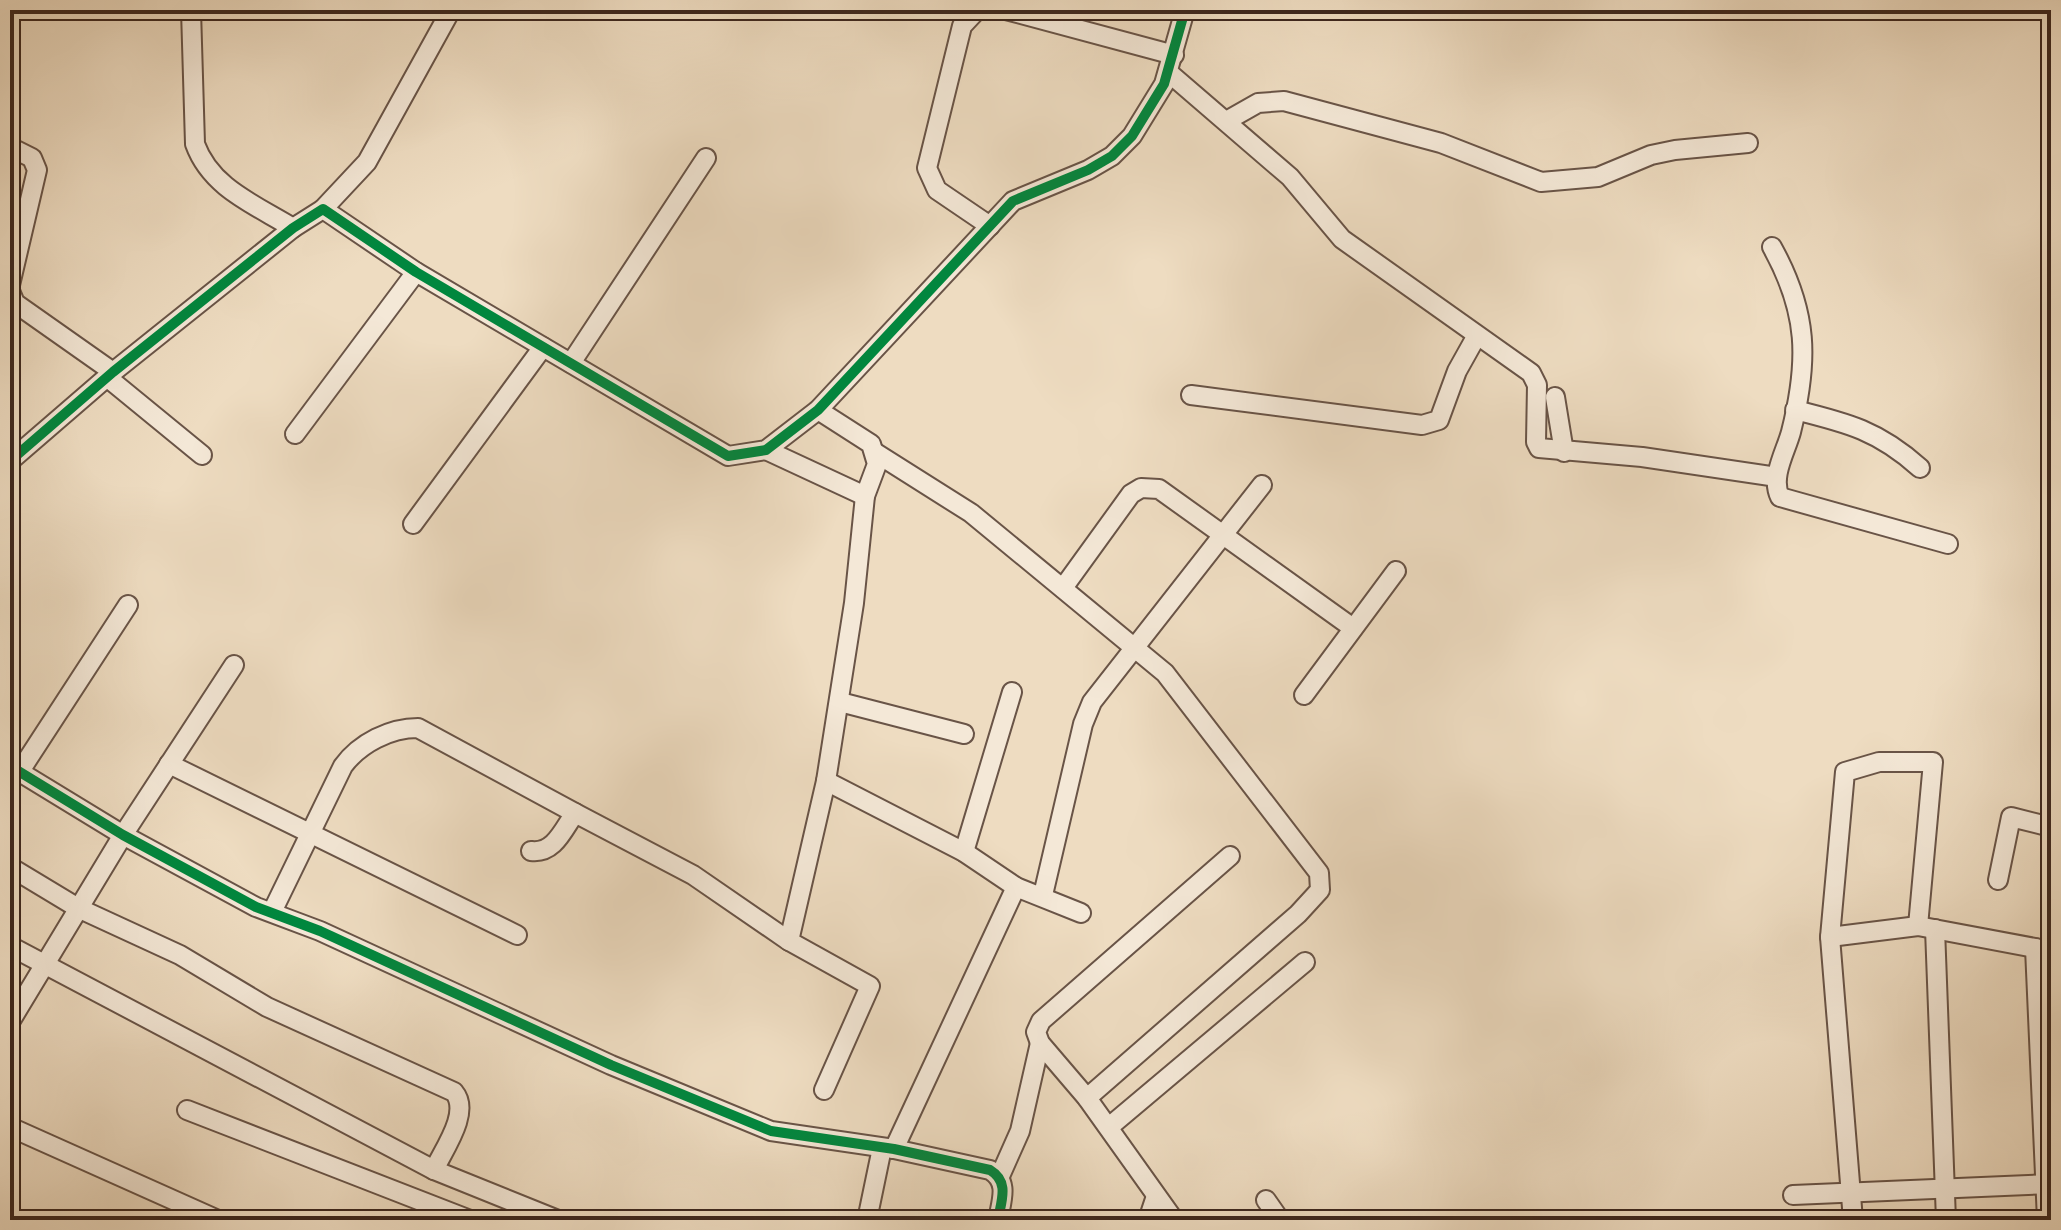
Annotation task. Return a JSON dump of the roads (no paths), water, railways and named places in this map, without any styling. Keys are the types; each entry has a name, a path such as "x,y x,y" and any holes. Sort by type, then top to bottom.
{"street":[{"path":"191,10 195,144 202,164 213,179 293,228"},
{"path":"10,461 110,375 293,228 323,209 367,162 451,10"},
{"path":"977,10 962,26 927,168 937,190 990,226"},
{"path":"1006,10 1171,64 1290,177 1342,239 1476,337 1535,378 1555,388 1564,452"},
{"path":"323,209 416,272 728,456 766,450 818,410 1013,201 1037,194 1112,156 1132,136 1171,64 1185,10"},
{"path":"1228,120 1258,103 1284,101 1441,143 1541,182 1598,177 1651,155 1675,150 1748,143"},
{"path":"10,147 32,158 37,170 10,288 15,303 110,375 202,455"},
{"path":"571,363 706,158"},
{"path":"1772,247 1791,281 1802,328 1803,359 1795,410 1776,489 1786,501 1948,544"},
{"path":"295,434 416,272"},
{"path":"1191,395 1422,425 1433,423 1442,413 1457,371 1476,337"},
{"path":"413,524 543,347"},
{"path":"1535,378 1536,442 1546,451 1642,457 1777,477"},
{"path":"789,941 826,781 840,702 865,496 877,464 871,444 818,410"},
{"path":"1795,410 1873,432 1896,446 1920,468"},
{"path":"766,450 865,496"},
{"path":"876,453 971,513 1133,645 1185,695 1319,873 1320,890 1298,914 1087,1098"},
{"path":"1043,895 1083,724 1092,702 1133,645 1262,485"},
{"path":"1063,588 1131,494 1141,488 1159,489 1353,628"},
{"path":"1304,695 1396,571"},
{"path":"128,605 15,768 123,835 272,912 320,931 611,1065 771,1131 888,1148 990,1170 1000,1176 1004,1184 998,1220"},
{"path":"10,1022 123,835 234,665"},
{"path":"964,852 1012,692"},
{"path":"840,702 964,734"},
{"path":"272,912 348,759 387,733 402,728 418,728 693,875 789,941 870,986 824,1090"},
{"path":"1853,1220 1830,937 1845,772 1879,762 1933,762 1926,927 1946,1220"},
{"path":"169,764 517,935"},
{"path":"826,781 964,852 1016,887 1043,895 1081,913"},
{"path":"531,851 542,853 551,847 575,813"},
{"path":"1998,880 2011,817 2051,827"},
{"path":"1174,1220 1109,1127 1040,1043 1036,1032 1041,1021 1230,856"},
{"path":"10,867 78,908 180,955 267,1007 454,1092 461,1100 461,1113 434,1170"},
{"path":"867,1220 888,1148 1016,887"},
{"path":"1830,937 1926,927 2043,949 2047,1220"},
{"path":"10,946 434,1170 558,1220"},
{"path":"1109,1127 1305,962"},
{"path":"1000,1176 1020,1131 1040,1043"},
{"path":"187,1110 470,1220"},
{"path":"10,1127 218,1220"},
{"path":"1793,1195 2048,1184"},
{"path":"1148,1220 1156,1196"},
{"path":"1266,1200 1280,1220"}]}
